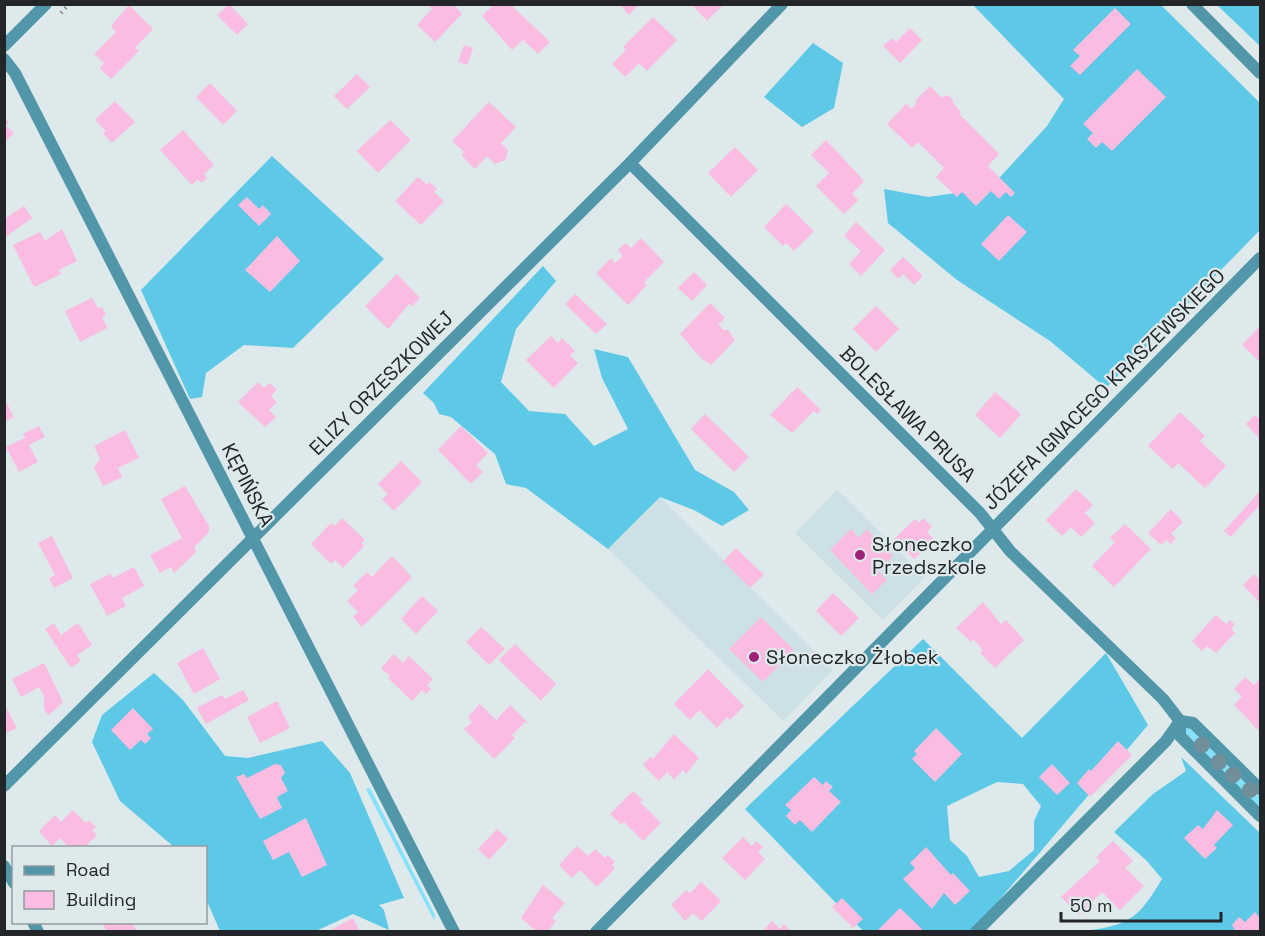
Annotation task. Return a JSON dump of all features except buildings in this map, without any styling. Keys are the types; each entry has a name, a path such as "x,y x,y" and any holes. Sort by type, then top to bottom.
{"street":[{"path":"4,46 46,4"},
{"name":"ELIZY ORZESZKOWEJ","path":"4,786 630,163 782,4"},
{"path":"1192,4 1260,73"},
{"name":"KĘPIŃSKA","path":"4,59 15,73 454,932"},
{"name":"BOLESŁAWA PRUSA","path":"630,163 980,513 1002,544 1163,699 1180,722 1180,736 1260,816"},
{"name":"JÓZEFA IGNACEGO KRASZEWSKIEGO","path":"596,932 1260,258"},
{"path":"976,932 1166,741 1180,722"},
{"name":"BOLESŁAWA PRUSA","path":"1180,722 1193,723 1260,789"},
{"path":"4,866 12,880"}],"shaded area":[{"path":"973,5 1161,5 1260,103 1260,230 1106,388 1050,341 957,280 888,223 884,189 928,197 990,188 1047,126 1064,99"},
{"path":"1217,5 1260,5 1260,46"},
{"path":"813,43 843,63 834,108 802,127 764,97"},
{"path":"272,156 384,259 293,348 244,345 206,373 202,397 190,399 141,290"},
{"path":"543,266 556,281 516,329 501,382 529,411 565,414 594,446 628,429 602,378 594,349 628,357 695,470 734,492 749,510 722,526 694,510 660,497 608,549 526,488 506,484 495,454 451,417 439,414 434,403 423,393"},
{"name":"Słoneczko Przedszkole","path":"837,490 925,577 883,620 795,533"},
{"path":"660,497 833,670 783,721 608,549"},
{"path":"923,639 1022,738 1106,653 1148,725 973,931 863,931 745,809","holes":["997,782 1023,784 1041,806 1034,821 1034,850 1009,871 979,877 967,856 950,840 947,806"]},
{"path":"154,673 183,700 225,756 248,758 322,741 350,773 404,898 379,905 384,910 389,930 353,914 316,931 220,931 207,901 207,846 173,846 120,801 92,742 102,715"},
{"path":"1186,725 1260,797 1260,809 1182,729"},
{"path":"1181,757 1260,833 1260,931 1078,932 1108,927 1129,919 1145,905 1162,879 1147,861 1114,832 1153,794 1186,771"},
{"path":"370,788 435,915 434,920 366,789"}],"place":[{"name":"Słoneczko Przedszkole","path":"860,555"},
{"name":"Słoneczko Żłobek","path":"754,657"}]}
